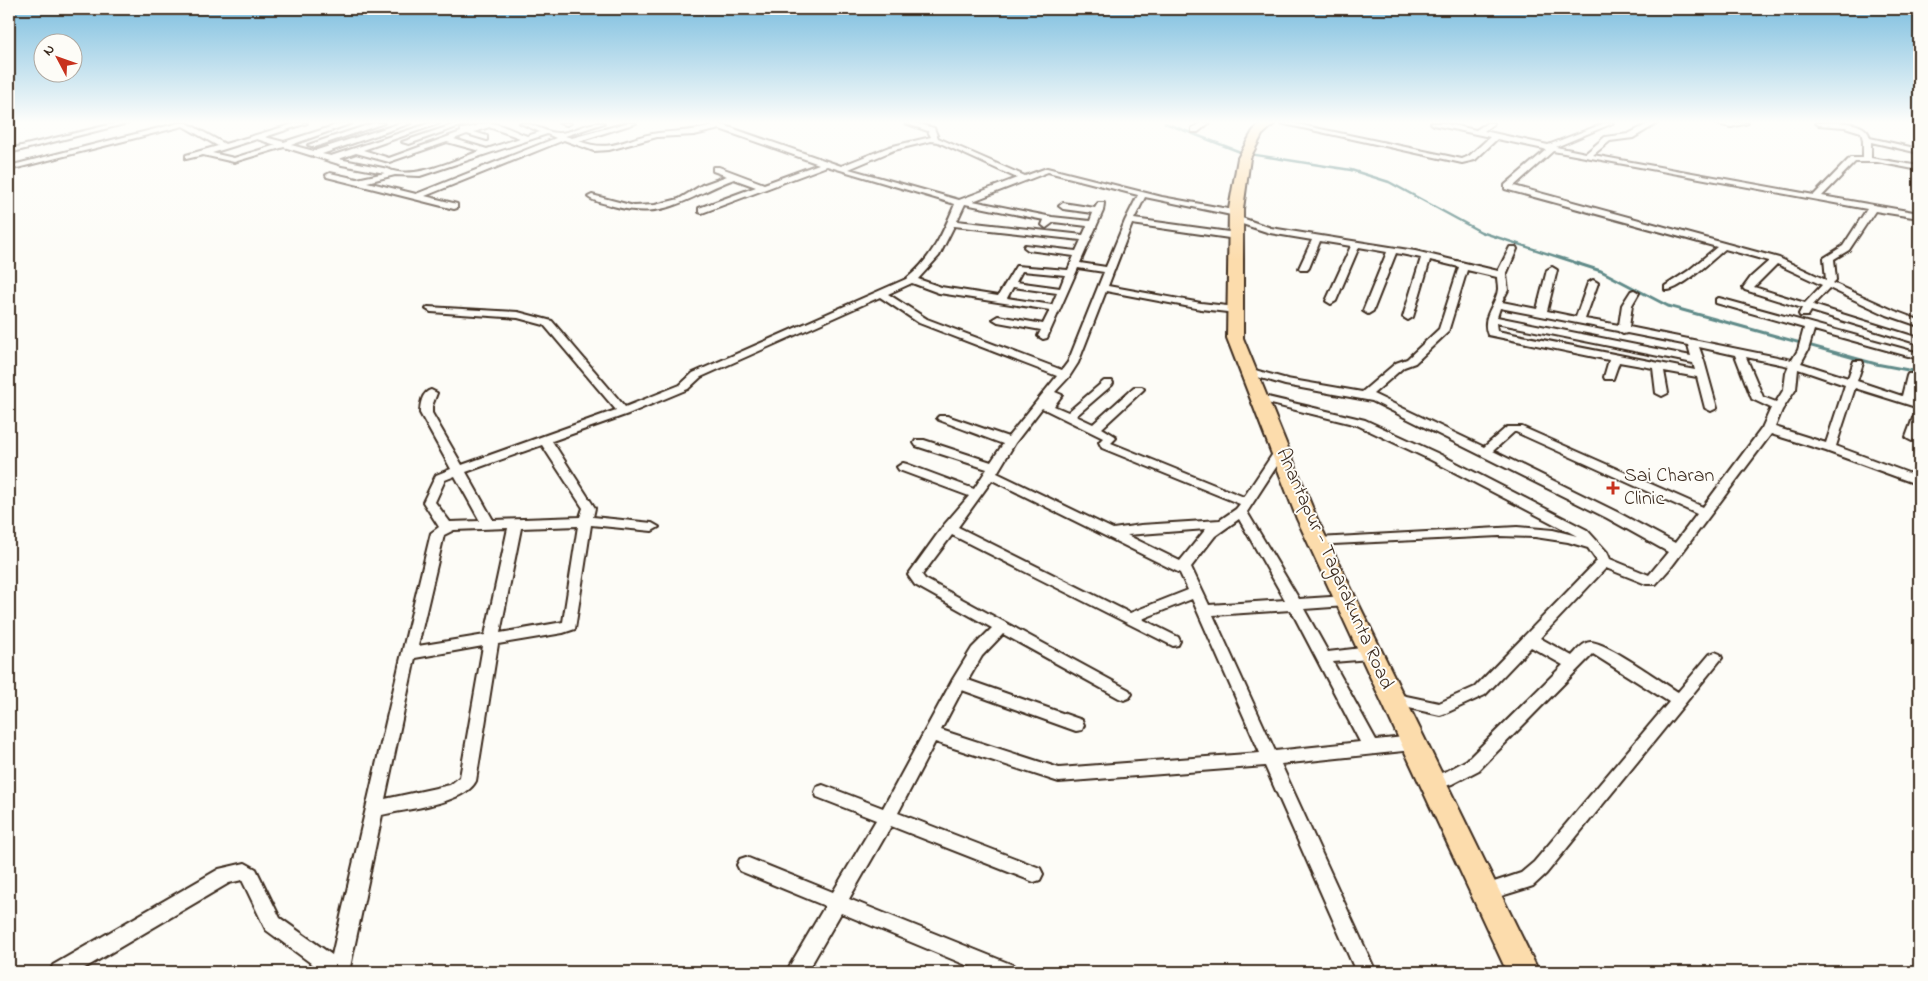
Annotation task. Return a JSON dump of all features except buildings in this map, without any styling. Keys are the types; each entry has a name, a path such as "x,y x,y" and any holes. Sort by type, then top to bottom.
{"main road":[{"name":"Anantapur - Tagarakunta Road","path":"1245,169 1236,223 1236,338 1280,452 1318,542 1523,972"}],"street":[{"path":"368,169 416,174 433,169"},
{"path":"418,196 486,169"},
{"path":"716,169 763,187"},
{"path":"702,210 813,169"},
{"path":"842,169 961,202 1051,219 1093,224"},
{"path":"1003,169 1023,178"},
{"path":"1527,169 1508,187 1722,247 1776,260 1891,313 1919,323"},
{"path":"1658,169 1919,216"},
{"path":"1816,197 1843,169"},
{"path":"446,527 429,502 440,478 624,412 684,387 702,373 912,279 937,254 961,202 1047,170 1143,194 1236,223 1392,250 1502,275"},
{"path":"358,181 398,173"},
{"path":"330,175 454,206"},
{"path":"592,197 634,209 655,208 682,201 704,187 734,176"},
{"path":"1143,194 1129,221 1070,375 1047,406 1110,436 1104,443 1108,446 1243,507 1272,560 1292,603 1371,747"},
{"path":"998,319 1045,332 1100,208 1063,206"},
{"path":"1604,562 1651,581 1676,550 1768,428 1778,407 1790,389 1791,373 1804,345 1807,307 1829,284 1832,276 1829,258 1846,248 1872,208"},
{"path":"1043,232 1047,222 1051,219"},
{"path":"1129,221 1236,223"},
{"path":"951,223 1086,238"},
{"path":"1304,268 1317,238"},
{"path":"1331,301 1356,245"},
{"path":"1028,247 1079,254"},
{"path":"1668,288 1691,273 1722,247"},
{"path":"1513,249 1502,275 1503,290 1496,304 1492,319 1492,333 1702,374"},
{"path":"1368,312 1392,250"},
{"path":"1408,317 1426,257"},
{"path":"1776,260 1754,278 1748,288 1919,340"},
{"path":"1365,396 1444,330 1464,265"},
{"path":"1000,301 1020,267 1111,270"},
{"path":"1541,314 1552,270"},
{"path":"912,279 934,289 1000,301 1055,308"},
{"path":"1579,321 1593,283"},
{"path":"1009,284 1062,291"},
{"path":"1104,288 1192,305 1236,310"},
{"path":"1623,331 1626,306 1634,293"},
{"path":"881,294 923,321 1070,375"},
{"path":"1719,301 1919,356"},
{"path":"1496,304 1623,331 1739,352 1795,365 1919,405"},
{"path":"431,309 518,315 550,324 608,396 624,412"},
{"path":"1492,319 1699,361"},
{"path":"1692,343 1699,361 1711,408"},
{"path":"1739,352 1758,399 1778,407"},
{"path":"1609,377 1615,357"},
{"path":"1830,448 1858,363"},
{"path":"1658,366 1662,393"},
{"path":"1248,372 1285,382 1376,398 1612,515 1676,550"},
{"path":"1070,375 1010,442 977,494 916,571 915,577 920,582 1124,694"},
{"path":"1907,401 1912,376"},
{"path":"1069,417 1108,383"},
{"path":"1095,429 1138,389"},
{"path":"431,393 426,406 426,413 489,525"},
{"path":"1259,398 1358,420 1435,457 1582,533 1603,557 1604,562"},
{"path":"944,418 1010,442"},
{"path":"1912,437 1919,418"},
{"path":"1768,428 1830,448 1919,481"},
{"path":"1484,453 1511,429 1518,429 1704,512"},
{"path":"409,653 569,626 585,521 589,510 588,505 545,440"},
{"path":"920,443 992,471 1183,568 1196,592 1366,972"},
{"path":"1183,568 1210,533 1243,507 1280,452"},
{"path":"903,467 977,494"},
{"path":"60,972 225,875 245,871 250,874 273,924 338,972 409,653 438,533 446,527 585,521 652,527"},
{"path":"374,809 455,791 468,781 491,640 515,524"},
{"path":"1114,533 1141,529 1223,524"},
{"path":"949,528 1173,641"},
{"path":"1318,542 1475,533 1545,532 1564,535 1594,546"},
{"path":"1392,699 1440,709 1480,691 1604,562"},
{"path":"1129,619 1196,592"},
{"path":"1204,610 1346,601"},
{"path":"796,972 888,816 958,683 977,652 1002,627"},
{"path":"1530,638 1573,664"},
{"path":"1432,783 1452,777 1472,765 1587,649 1595,648 1680,701"},
{"path":"1322,658 1370,652"},
{"path":"1485,893 1527,880 1540,868 1715,658"},
{"path":"958,683 1076,725"},
{"path":"932,734 1059,775 1271,759 1413,743"},
{"path":"823,792 1034,874"},
{"path":"746,865 1006,972"}],"waterway":[{"path":"1343,169 1389,182 1481,232 1580,264"},
{"path":"1576,263 1601,271 1668,306 1876,364 1919,372"}],"place":[{"name":"Sai Charan Clinic","path":"1613,488"}]}
